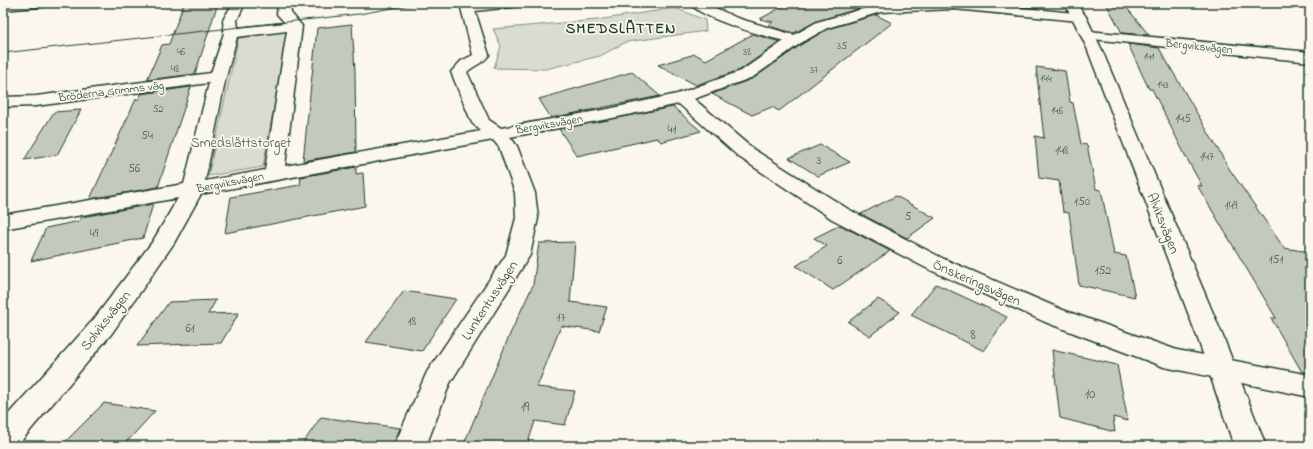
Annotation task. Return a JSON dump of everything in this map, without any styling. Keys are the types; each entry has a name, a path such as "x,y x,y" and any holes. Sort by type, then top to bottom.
{"street":[{"path":"3,6 39,3"},
{"path":"193,189 218,78 238,3"},
{"name":"Lunkentusvägen","path":"410,446 437,380 518,255 527,218 525,193 508,146 496,133 481,123 459,72 466,64 478,59 481,55 468,8 512,3"},
{"path":"696,3 706,10 746,26 796,40"},
{"name":"Bergviksvägen","path":"3,222 608,114 682,98 747,74 796,40 822,25 880,8 954,5 1079,18 1310,58"},
{"path":"231,27 288,14"},
{"path":"231,27 265,16 288,14"},
{"path":"274,174 288,14"},
{"name":"Alviksvägen","path":"1079,18 1223,370 1250,446"},
{"name":"Bröderna Grimms väg","path":"3,102 36,101 218,78"},
{"name":"Önskeringsvägen","path":"682,98 746,153 840,214 936,264 1054,316 1174,360 1310,386"},
{"name":"Solviksvägen","path":"3,441 103,326 163,243 193,189"}],"green space":[{"path":"675,8 705,20 706,31 626,42 600,56 546,69 494,68 501,46 493,29 597,20"},
{"name":"Smedslättstorget","path":"288,30 263,167 208,176 239,35"}],"building":[{"path":"184,3 218,3 195,74 147,80 162,45 169,44"},
{"path":"789,3 852,3 861,8 817,21 794,33 768,26 773,22 760,19"},
{"path":"1106,3 1123,3 1149,35 1122,33"},
{"path":"876,15 892,23 779,111 772,107 752,115 712,94 754,78 802,44 828,29"},
{"path":"352,24 355,71 356,152 303,161 317,28"},
{"path":"753,34 780,42 740,70 696,85 658,65 695,54 706,60"},
{"path":"1128,44 1159,48 1230,170 1284,248 1310,252 1310,373 1302,372 1271,318 1276,318 1197,185 1202,186 1152,89 1149,89"},
{"path":"1036,67 1065,71 1070,102 1073,103 1081,144 1087,145 1096,189 1101,190 1114,254 1126,256 1135,297 1079,285 1069,213 1063,212 1059,181 1039,178 1035,136 1044,138"},
{"path":"632,72 660,96 551,118 539,99"},
{"path":"191,87 158,187 90,199 136,99 139,99 141,94"},
{"path":"673,107 701,131 661,142 657,138 577,156 559,129"},
{"path":"81,110 57,155 24,160 54,112"},
{"path":"820,145 850,162 818,176 789,158"},
{"path":"356,167 356,174 363,173 365,206 225,233 231,197 300,185 301,177"},
{"path":"896,196 935,218 907,238 861,214"},
{"path":"153,204 143,238 31,261 46,228 79,221 82,217"},
{"path":"840,225 890,251 833,290 796,266 827,246 814,238"},
{"path":"575,242 570,302 607,307 599,331 561,326 537,387 575,391 565,425 535,421 527,446 463,446 510,334 533,285 539,243"},
{"path":"936,284 1007,317 984,351 911,315"},
{"path":"404,291 456,299 422,351 366,342"},
{"path":"878,299 900,312 870,336 848,322"},
{"path":"216,300 208,314 239,313 221,343 137,346 169,302"},
{"path":"1052,350 1117,365 1128,421 1113,417 1115,432 1060,418"},
{"path":"104,403 155,411 123,446 61,446"},
{"path":"321,417 400,428 393,446 301,446"}],"tram line":[{"path":"3,53 359,14 420,3"}],"district":[{"name":"SMEDSLÄTTEN","path":"621,28"}]}
